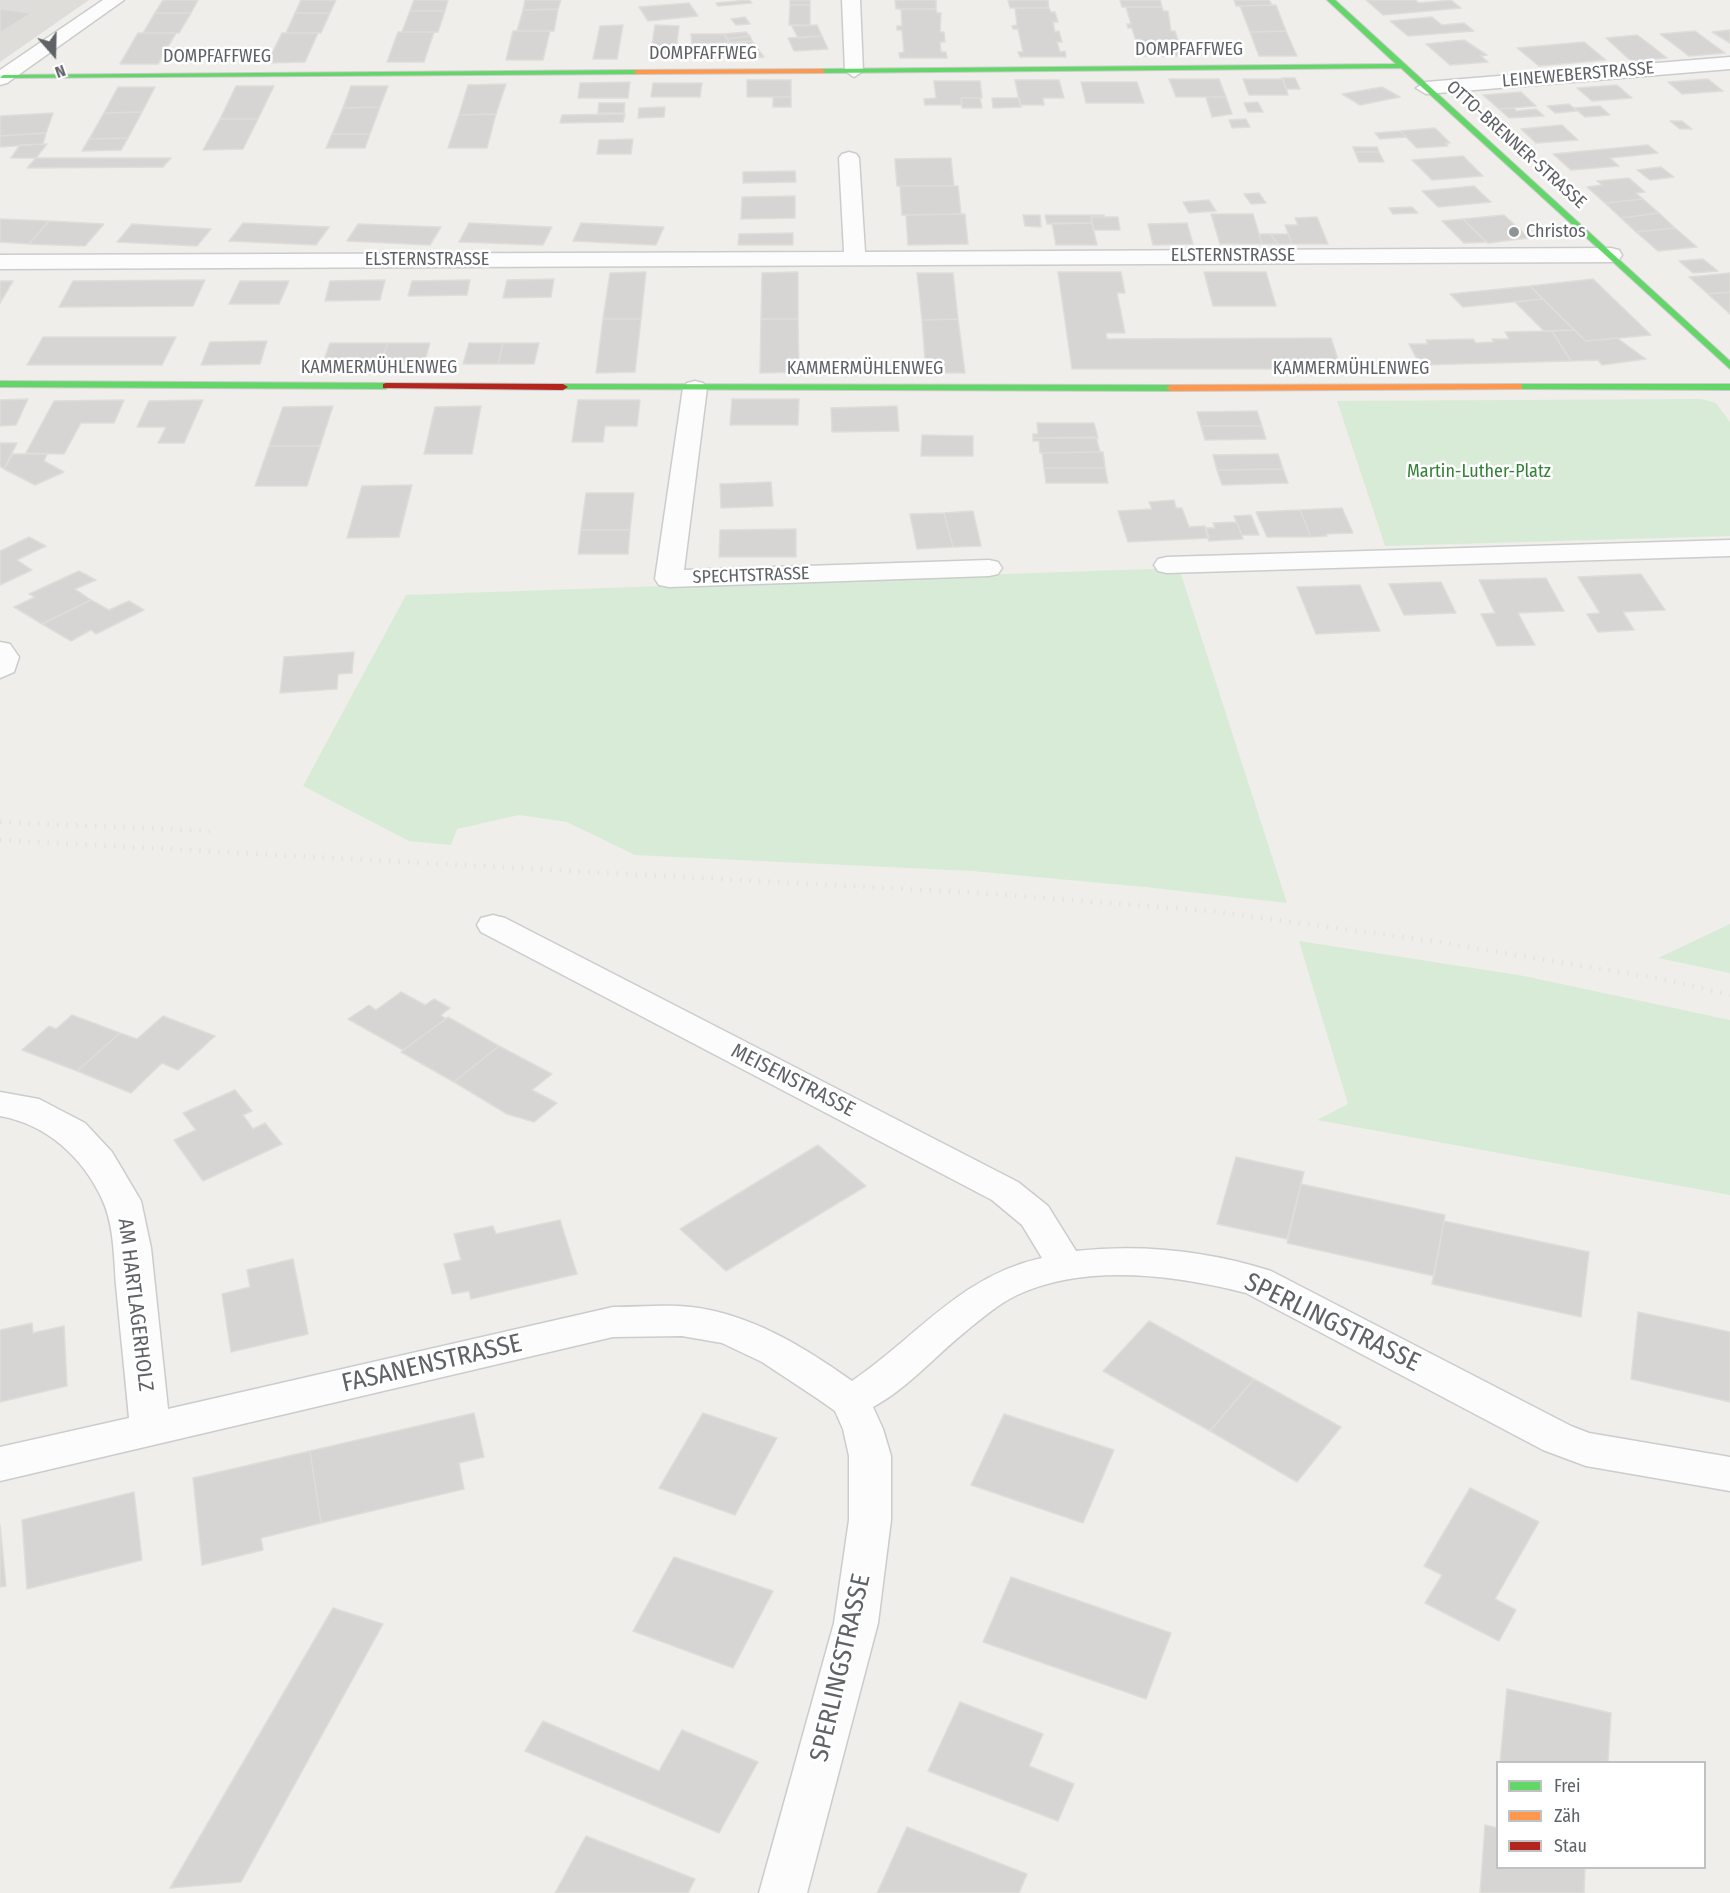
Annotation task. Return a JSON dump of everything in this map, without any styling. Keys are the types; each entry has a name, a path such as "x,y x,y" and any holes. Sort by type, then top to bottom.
{"street":[{"path":"2,78 114,0"},
{"path":"851,0 854,71"},
{"name":"OTTO-BRENNER-STRASSE","path":"1330,0 1730,366"},
{"name":"LEINEWEBERSTRASSE","path":"1426,88 1730,63"},
{"name":"DOMPFAFFWEG","path":"2,78 1402,66"},
{"path":"849,158 855,258"},
{"name":"ELSTERNSTRASSE","path":"0,262 1611,255"},
{"name":"KAMMERMÜHLENWEG","path":"0,384 695,388 1730,387"},
{"name":"SPECHTSTRASSE","path":"695,388 669,579 989,568"},
{"path":"1167,565 1730,548"},
{"name":"MEISENSTRASSE","path":"493,925 1005,1191 1027,1206 1045,1225 1065,1267"},
{"name":"AM HARTLAGERHOLZ","path":"0,1104 26,1108 72,1132 99,1161 122,1201 132,1248 150,1429"},
{"name":"SPERLINGSTRASSE","path":"783,1893 856,1623 870,1520 870,1456 863,1429 850,1401 867,1393 964,1311 1006,1284 1065,1267 1110,1263 1214,1269 1257,1281 1557,1438 1586,1449 1730,1474"},
{"name":"FASANENSTRASSE","path":"0,1464 613,1322 692,1322 743,1335 803,1366 850,1401"}],"shaded area":[{"path":"0,0 89,0 0,62"}],"green space":[{"name":"Martin-Luther-Platz","path":"1701,399 1716,403 1730,422 1730,536 1385,546 1337,401"},
{"path":"1179,568 1287,903 972,871 635,855 567,822 519,815 457,829 451,845 409,841 303,786 406,595"},
{"path":"1730,924 1730,973 1658,958"},
{"path":"1299,941 1524,976 1730,1020 1730,1195 1317,1120 1348,1104"}],"building":[{"path":"163,0 198,0 191,13 155,13"},
{"path":"301,0 336,0 330,13 295,13"},
{"path":"414,0 448,0 445,11 410,11"},
{"path":"525,0 561,0 558,9 523,10"},
{"path":"749,0 752,3 718,6 716,3"},
{"path":"790,0 810,0 810,5 790,5"},
{"path":"895,0 936,0 936,9 896,9"},
{"path":"1008,0 1048,0 1049,8 1010,8"},
{"path":"1120,0 1160,0 1162,7 1122,7"},
{"path":"1234,0 1269,0 1272,5 1236,6"},
{"path":"1366,0 1415,0 1419,3 1451,0 1461,8 1383,15"},
{"path":"689,3 698,16 648,21 639,7"},
{"path":"790,5 810,5 810,25 789,25"},
{"path":"1276,5 1286,31 1250,32 1240,6"},
{"path":"1126,7 1162,7 1163,11 1168,11 1171,31 1175,31 1178,41 1174,41 1176,50 1181,51 1183,56 1136,56 1135,51 1139,51 1132,28 1128,28 1127,24 1131,24"},
{"path":"1015,8 1049,8 1051,12 1055,12 1058,22 1053,22 1055,32 1059,31 1062,42 1057,42 1060,52 1065,51 1066,57 1020,57 1018,52 1023,52 1018,29 1013,29 1012,26 1017,25"},
{"path":"0,9 32,13 0,33"},
{"path":"558,9 554,31 517,31 523,10"},
{"path":"901,9 936,9 937,13 941,13 940,32 944,32 945,42 940,42 941,52 946,52 947,58 900,58 899,53 904,52 902,30 897,30 897,26 902,26"},
{"path":"410,11 445,11 438,32 402,32"},
{"path":"155,13 191,13 179,33 143,33"},
{"path":"295,13 330,13 321,33 286,33"},
{"path":"745,17 750,24 736,25 731,19"},
{"path":"1432,17 1442,25 1464,23 1474,31 1408,36 1390,21"},
{"path":"623,25 617,59 593,59 600,26"},
{"path":"655,25 679,26 675,58 650,58"},
{"path":"817,25 822,36 798,38 792,26"},
{"path":"1730,30 1730,43 1712,32"},
{"path":"513,31 550,31 543,60 506,60"},
{"path":"1286,31 1297,56 1259,56 1250,32"},
{"path":"1695,31 1725,53 1689,56 1660,34"},
{"path":"398,32 434,32 424,62 387,62"},
{"path":"746,32 750,36 727,39 724,34"},
{"path":"138,33 176,33 158,64 120,64"},
{"path":"282,33 318,33 305,62 267,63"},
{"path":"691,34 724,34 730,43 692,44"},
{"path":"1637,35 1667,58 1631,61 1606,38"},
{"path":"750,36 752,41 730,43 727,39"},
{"path":"822,36 828,49 794,51 788,38"},
{"path":"1464,40 1487,55 1481,56 1488,62 1450,65 1426,44"},
{"path":"752,41 764,57 744,59 733,43"},
{"path":"1584,42 1606,60 1539,66 1517,48"},
{"path":"1282,78 1295,78 1300,89 1286,89"},
{"path":"1169,79 1219,79 1226,97 1176,97"},
{"path":"1243,79 1283,79 1288,95 1249,95"},
{"path":"1708,79 1723,91 1682,94 1668,82"},
{"path":"747,80 791,80 791,97 747,97"},
{"path":"1015,80 1059,80 1064,98 1043,98 1044,105 1020,105"},
{"path":"934,81 980,81 982,98 961,98 962,105 925,105 924,99 936,98"},
{"path":"630,82 628,98 578,98 580,83"},
{"path":"1081,82 1137,82 1144,103 1086,103"},
{"path":"653,83 702,83 700,97 651,97"},
{"path":"506,84 496,114 459,115 468,85"},
{"path":"1617,85 1632,98 1592,101 1577,88"},
{"path":"236,86 274,86 258,119 220,119"},
{"path":"351,86 388,86 380,107 343,108"},
{"path":"118,87 155,87 142,112 104,113"},
{"path":"1382,87 1400,97 1360,105 1342,94"},
{"path":"1521,92 1536,106 1499,109 1483,95"},
{"path":"773,97 791,97 791,107 773,107"},
{"path":"1206,97 1226,97 1232,114 1212,117"},
{"path":"961,98 980,98 982,108 962,108"},
{"path":"992,98 1019,98 1021,107 993,108"},
{"path":"1258,102 1263,112 1248,112 1244,103"},
{"path":"599,103 625,103 624,113 598,113"},
{"path":"1569,104 1577,111 1555,113 1547,106"},
{"path":"1600,106 1610,115 1585,117 1574,108"},
{"path":"380,107 370,134 332,134 343,108"},
{"path":"665,107 664,117 638,118 639,108"},
{"path":"1514,108 1516,111 1536,109 1544,116 1509,118 1499,109"},
{"path":"142,112 128,138 89,139 104,113"},
{"path":"53,113 46,133 0,136 0,116"},
{"path":"496,114 487,148 448,148 459,115"},
{"path":"625,114 623,122 560,123 562,115"},
{"path":"220,119 258,119 243,149 203,150"},
{"path":"1246,119 1250,127 1232,128 1229,120"},
{"path":"1670,121 1682,121 1692,129 1680,129"},
{"path":"1562,125 1578,140 1536,143 1521,129"},
{"path":"1435,128 1450,143 1445,143 1448,146 1417,148 1400,131"},
{"path":"1400,131 1406,137 1380,139 1375,133"},
{"path":"46,133 43,144 0,147 0,136"},
{"path":"332,134 370,134 365,148 326,148"},
{"path":"128,138 121,150 82,151 89,139"},
{"path":"633,139 631,154 597,154 599,140"},
{"path":"47,144 36,158 11,158 20,145"},
{"path":"1648,145 1658,153 1610,158 1619,166 1571,170 1553,154"},
{"path":"1353,147 1377,147 1379,152 1355,152"},
{"path":"1355,152 1379,152 1384,162 1359,162"},
{"path":"1463,156 1483,176 1432,180 1412,160"},
{"path":"36,158 171,158 163,167 27,168"},
{"path":"951,158 954,186 897,186 895,159"},
{"path":"1661,167 1674,177 1650,180 1637,170"},
{"path":"795,171 796,182 743,183 743,172"},
{"path":"1629,178 1645,192 1636,193 1643,199 1605,203 1587,187 1602,185 1597,181"},
{"path":"900,186 958,186 961,214 902,215"},
{"path":"1474,186 1491,202 1438,207 1422,191"},
{"path":"1259,193 1266,203 1251,204 1244,194"},
{"path":"795,196 795,218 741,219 742,197"},
{"path":"1643,199 1659,213 1621,218 1605,203"},
{"path":"1209,200 1216,211 1189,213 1183,202"},
{"path":"1412,207 1418,213 1393,214 1389,208"},
{"path":"1659,213 1675,228 1636,232 1621,218"},
{"path":"965,214 968,244 908,245 906,215"},
{"path":"1211,214 1253,214 1262,244 1220,244"},
{"path":"1023,215 1040,215 1041,227 1025,226"},
{"path":"1045,215 1104,215 1104,217 1091,217 1092,223 1047,224"},
{"path":"1504,215 1529,238 1488,243 1463,219"},
{"path":"1091,217 1118,217 1120,230 1094,230"},
{"path":"1317,217 1328,244 1292,244 1285,225 1298,225 1295,218"},
{"path":"0,219 49,221 29,244 0,242"},
{"path":"1463,219 1486,242 1464,243 1442,221"},
{"path":"49,221 104,224 85,246 29,244"},
{"path":"243,223 329,227 316,245 229,241"},
{"path":"469,223 552,227 543,245 459,242"},
{"path":"581,223 664,227 656,245 573,241"},
{"path":"1052,223 1092,223 1097,245 1056,245"},
{"path":"1187,223 1193,244 1153,245 1148,224"},
{"path":"132,224 211,229 197,246 117,242"},
{"path":"358,224 441,227 430,245 347,241"},
{"path":"1675,228 1697,247 1658,251 1636,232"},
{"path":"793,233 793,245 738,245 739,234"},
{"path":"1259,234 1270,234 1278,244 1262,244"},
{"path":"1270,234 1288,234 1292,244 1278,244"},
{"path":"1703,259 1718,271 1693,273 1679,261"},
{"path":"646,272 641,319 603,319 610,273"},
{"path":"798,272 798,319 761,319 762,273"},
{"path":"1058,272 1121,272 1125,293 1117,293 1125,333 1106,333 1107,339 1331,338 1341,369 1072,369"},
{"path":"1204,272 1266,272 1276,306 1213,306"},
{"path":"917,273 953,273 958,319 922,320"},
{"path":"1730,273 1730,292 1708,294 1689,277"},
{"path":"554,279 551,297 503,298 507,280"},
{"path":"1593,279 1651,335 1586,341 1530,286"},
{"path":"205,280 193,306 59,307 73,281"},
{"path":"385,280 380,300 325,301 330,281"},
{"path":"470,280 467,295 408,296 412,281"},
{"path":"0,281 13,281 0,303"},
{"path":"240,281 289,281 279,304 229,304"},
{"path":"1530,286 1543,299 1463,307 1450,294"},
{"path":"1730,292 1730,314 1708,294"},
{"path":"1543,299 1574,330 1544,331 1515,302"},
{"path":"603,319 641,319 635,372 596,373"},
{"path":"761,319 798,319 799,372 760,373"},
{"path":"958,319 965,373 926,373 922,320"},
{"path":"1574,330 1586,341 1617,338 1646,359 1602,365 1598,360 1571,361 1552,331"},
{"path":"1552,331 1571,361 1420,365 1409,344 1428,344 1426,340 1473,339 1476,343 1494,342 1492,339 1509,339 1505,332"},
{"path":"43,337 176,337 162,365 27,365"},
{"path":"267,341 260,364 201,365 210,342"},
{"path":"330,343 388,343 380,364 322,365"},
{"path":"388,343 430,343 424,364 380,364"},
{"path":"469,343 503,343 498,364 463,364"},
{"path":"503,343 539,343 534,364 498,364"},
{"path":"28,399 16,425 0,426 0,400"},
{"path":"732,399 799,399 798,425 730,425"},
{"path":"124,400 114,423 81,423 64,454 26,453 54,401"},
{"path":"203,400 184,443 158,443 166,427 137,427 149,401"},
{"path":"578,400 640,400 637,426 605,426 603,442 572,442"},
{"path":"333,406 320,446 269,446 283,407"},
{"path":"481,406 472,454 424,454 435,407"},
{"path":"897,406 899,431 832,432 831,408"},
{"path":"1257,411 1262,426 1201,426 1197,412"},
{"path":"1037,423 1094,423 1098,438 1033,438 1033,434 1038,434"},
{"path":"1201,426 1262,426 1266,439 1205,440"},
{"path":"922,435 973,436 973,456 921,456"},
{"path":"1096,437 1100,452 1040,453 1039,441 1033,441 1033,438"},
{"path":"0,443 17,443 4,469 0,466"},
{"path":"269,446 320,446 307,486 255,486"},
{"path":"1103,452 1105,468 1044,468 1042,453"},
{"path":"13,454 47,454 44,461 64,472 35,485 4,469"},
{"path":"1278,454 1283,469 1217,470 1213,455"},
{"path":"1044,468 1105,468 1108,483 1046,483"},
{"path":"1283,469 1288,483 1222,485 1217,470"},
{"path":"771,482 773,506 721,508 720,484"},
{"path":"412,485 399,537 347,538 362,486"},
{"path":"586,493 634,493 630,530 581,530"},
{"path":"1174,500 1176,508 1182,508 1189,527 1205,526 1209,538 1128,542 1118,511 1152,509 1149,502"},
{"path":"1342,508 1353,533 1311,537 1300,510"},
{"path":"1300,510 1311,537 1267,537 1256,512"},
{"path":"973,511 981,546 953,547 944,513"},
{"path":"944,513 953,547 917,549 910,514"},
{"path":"1251,515 1259,535 1242,535 1234,516"},
{"path":"1237,522 1243,539 1209,541 1205,528 1215,528 1213,523"},
{"path":"796,529 796,557 719,557 720,530"},
{"path":"581,530 630,530 628,554 578,554"},
{"path":"29,537 46,546 17,560 32,570 0,585 0,551"},
{"path":"79,571 96,580 75,589 91,600 42,624 14,607 35,597 29,594"},
{"path":"1641,574 1665,610 1623,612 1634,630 1598,632 1587,614 1600,613 1578,577"},
{"path":"1546,578 1564,611 1518,613 1535,645 1497,646 1481,614 1495,613 1479,580"},
{"path":"1441,582 1456,613 1404,615 1389,584"},
{"path":"1360,585 1380,631 1316,634 1297,587"},
{"path":"91,600 109,610 129,601 144,610 96,634 91,630 71,641 42,624"},
{"path":"354,652 352,673 338,674 337,689 280,693 284,657"},
{"path":"401,992 425,1005 434,999 450,1008 441,1015 446,1019 403,1050 348,1019 369,1005 376,1010"},
{"path":"72,1015 120,1033 77,1071 22,1050 49,1026 56,1029"},
{"path":"163,1016 215,1036 178,1070 162,1063 131,1093 77,1071 120,1033 137,1039"},
{"path":"448,1017 499,1046 454,1082 401,1052"},
{"path":"499,1046 552,1074 532,1090 557,1103 534,1122 507,1114 454,1082"},
{"path":"235,1090 252,1111 243,1115 253,1129 265,1123 282,1144 203,1181 174,1140 196,1130 183,1113"},
{"path":"818,1145 866,1186 726,1271 680,1229"},
{"path":"1236,1157 1304,1172 1287,1239 1217,1224"},
{"path":"1301,1184 1445,1215 1434,1276 1287,1243"},
{"path":"560,1220 577,1274 471,1299 469,1291 452,1294 444,1264 461,1260 454,1234 493,1226 496,1234"},
{"path":"1444,1221 1589,1252 1581,1317 1432,1284"},
{"path":"293,1259 308,1334 231,1352 222,1294 250,1287 247,1270"},
{"path":"1638,1312 1730,1332 1730,1402 1631,1379"},
{"path":"1149,1321 1254,1379 1210,1431 1103,1371"},
{"path":"32,1323 33,1333 64,1326 67,1386 0,1402 0,1330"},
{"path":"1254,1379 1341,1427 1297,1482 1210,1431"},
{"path":"474,1413 484,1457 459,1463 464,1489 321,1523 310,1451"},
{"path":"703,1413 777,1438 735,1515 659,1488"},
{"path":"1004,1414 1114,1450 1083,1523 971,1485"},
{"path":"310,1451 321,1523 261,1538 263,1550 202,1565 193,1478"},
{"path":"1470,1488 1539,1522 1495,1599 1516,1610 1499,1641 1425,1603 1442,1575 1424,1566"},
{"path":"134,1492 142,1560 27,1589 22,1520"},
{"path":"0,1525 6,1586 0,1587"},
{"path":"674,1557 773,1591 733,1668 633,1631"},
{"path":"1011,1577 1171,1633 1146,1699 983,1642"},
{"path":"333,1608 383,1624 241,1882 170,1888"},
{"path":"1507,1689 1611,1713 1608,1761 1500,1761"},
{"path":"960,1702 1043,1734 1029,1766 1074,1784 1058,1821 928,1771"},
{"path":"543,1721 659,1771 682,1730 758,1762 719,1833 525,1751"},
{"path":"1485,1825 1496,1828 1496,1869 1585,1869 1584,1893 1480,1893"},
{"path":"907,1827 1027,1874 1019,1893 877,1893"},
{"path":"586,1836 695,1879 688,1893 555,1893"}],"railway":[{"path":"0,822 210,831"},
{"path":"0,840 979,893 1211,911 1432,941 1662,979 1730,995"}],"traffic: fast":[{"path":"1331,0 1730,366"},
{"path":"821,71 1402,66"},
{"path":"3,77 637,72"},
{"path":"0,384 386,386"},
{"path":"563,387 1171,388"},
{"path":"1519,387 1730,387"}],"traffic: slow":[{"path":"637,72 821,71"},
{"path":"1171,388 1519,387"}],"traffic: jam":[{"path":"386,386 563,387"}],"place":[{"name":"Christos","path":"1514,232"}]}
